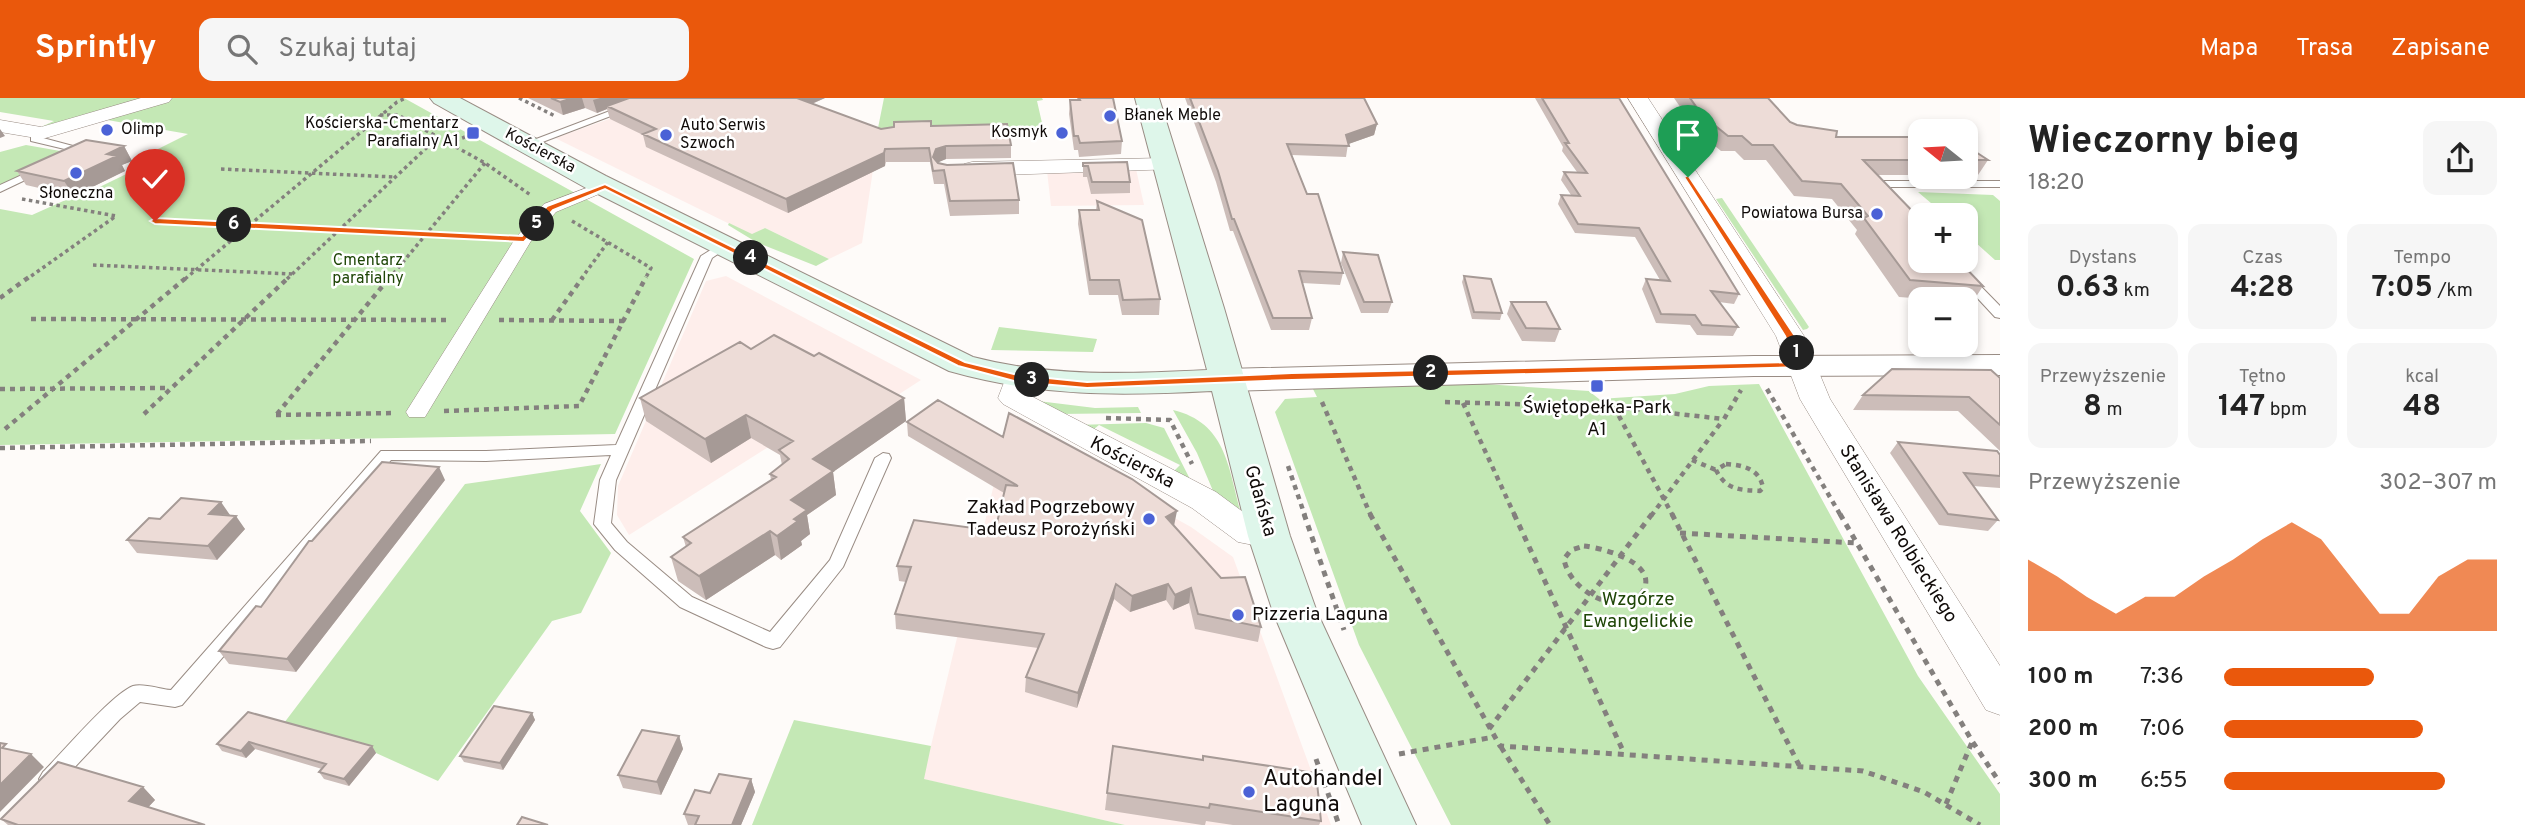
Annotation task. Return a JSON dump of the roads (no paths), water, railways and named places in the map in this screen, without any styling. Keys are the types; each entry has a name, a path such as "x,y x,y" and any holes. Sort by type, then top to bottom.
{"main road":[{"name":"Kościerska","path":"442,98 537,141 605,186 948,358 979,370 1018,379 1116,386 1226,380"},
{"name":"Gdańska","path":"1147,98 1269,536 1295,612 1389,825"}],"street":[{"path":"0,126 42,133 162,98"},
{"name":"Stanisława Rolbieckiego","path":"1638,98 1790,336 1815,399 2000,699"},
{"path":"947,169 1167,164"},
{"path":"417,412 524,239 550,208 605,186"},
{"path":"1226,380 1802,365 2000,365"},
{"name":"Kościerska","path":"1018,379 1013,398 1204,500 1250,534 1269,536"}],"lane":[{"path":"537,141 653,98"},
{"path":"42,133 35,139 83,150 60,161"},
{"path":"0,189 48,167"},
{"path":"1896,205 1880,188 1880,184 2000,184"},
{"path":"725,245 707,256 621,450 608,480 602,524 621,546 686,603 773,642 837,563 883,458"},
{"path":"1961,273 2000,314"},
{"path":"33,797 113,713 137,693 175,699 387,455 486,456 621,450"}],"place":[{"name":"Błanek Meble","path":"1110,116"},
{"name":"Olimp","path":"107,130"},
{"name":"Kościerska-Cmentarz Parafialny A1","path":"473,133"},
{"name":"Kosmyk","path":"1062,133"},
{"name":"Auto Serwis Szwoch","path":"666,135"},
{"name":"Słoneczna","path":"76,173"},
{"name":"Powiatowa Bursa","path":"1877,214"},
{"name":"Świętopełka-Park A1","path":"1597,386"},
{"name":"Zakład Pogrzebowy Tadeusz Porożyński","path":"1149,519"},
{"name":"Pizzeria Laguna","path":"1238,615"},
{"name":"Autohandel Laguna","path":"1249,792"}],"park label":[{"name":"Cmentarz parafialny","path":"368,270"},
{"name":"Wzgórze Ewangelickie","path":"1638,611"}]}
